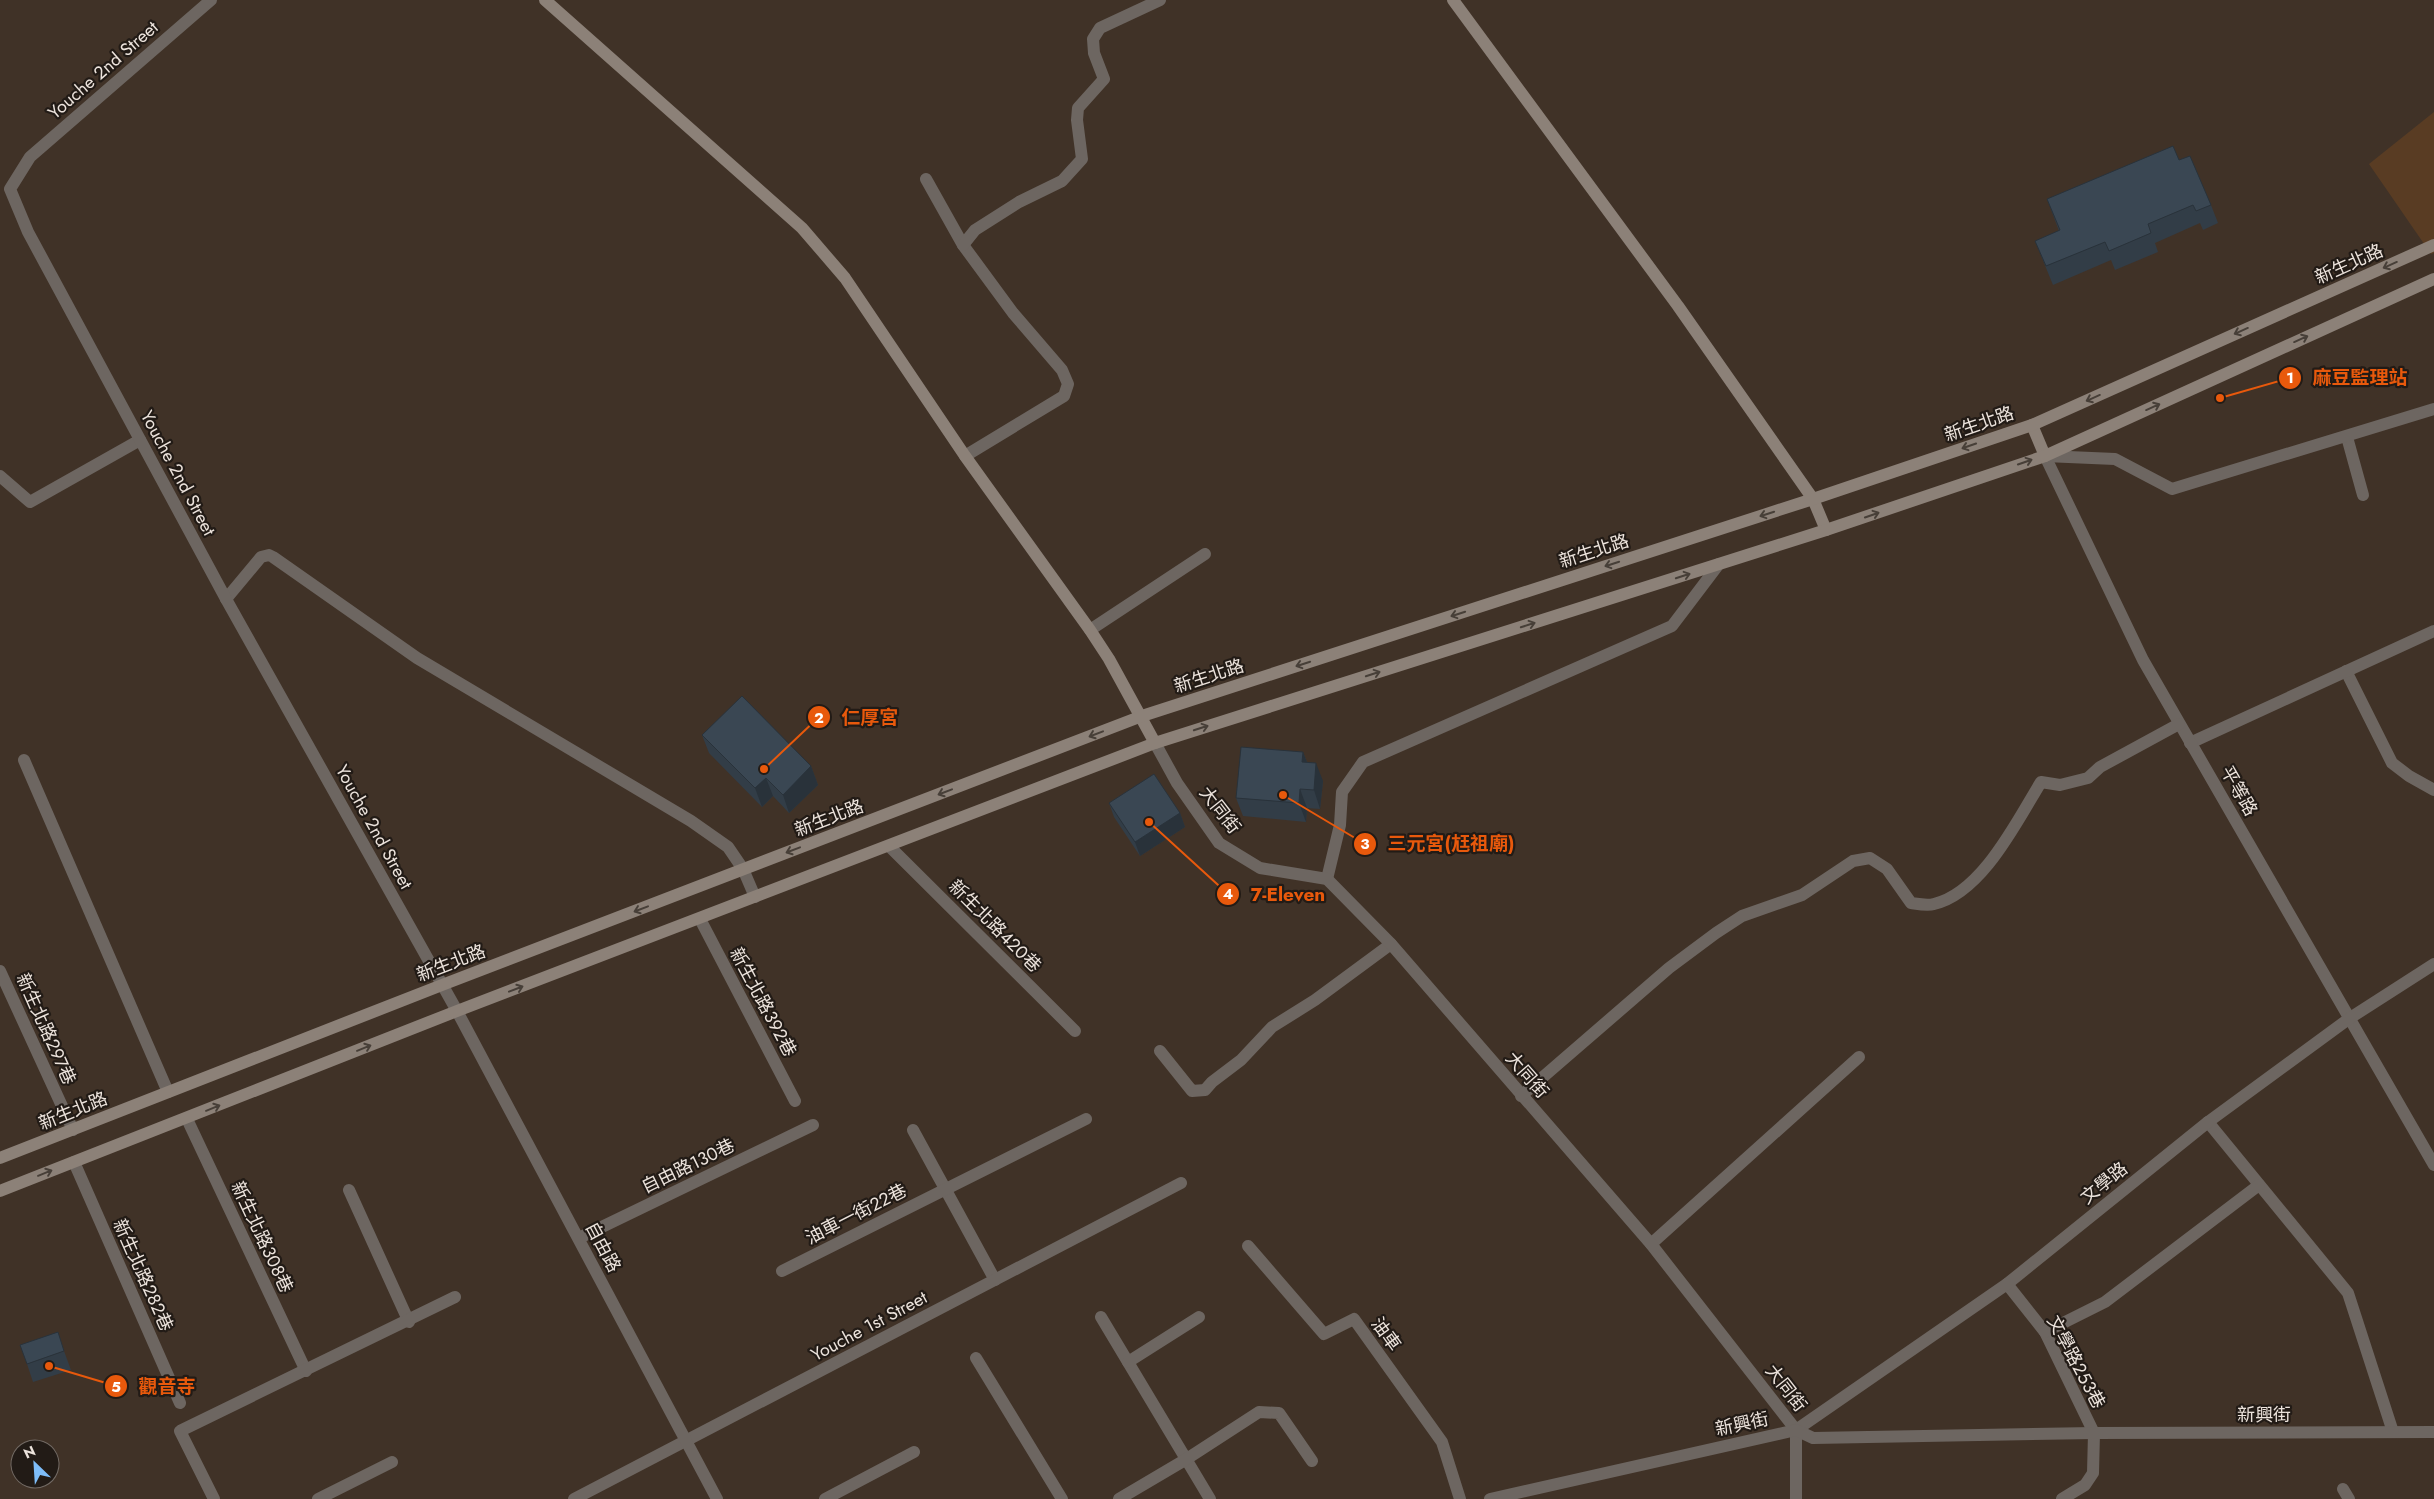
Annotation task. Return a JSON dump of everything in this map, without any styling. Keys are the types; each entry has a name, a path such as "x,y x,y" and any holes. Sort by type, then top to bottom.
{"main road":[{"path":"545,0 802,228 845,278 965,456 1090,630 1142,716 1155,743"},
{"path":"1453,0 1678,306 1813,499 1826,530"},
{"name":"新生北路","path":"0,1158 442,985 1142,716 1813,499 2032,425 2434,245"},
{"path":"0,1191 187,1119 457,1011 890,847 1155,743 1826,530 2045,456 2434,279"},
{"name":"平等路","path":"2032,425 2045,456"}],"street":[{"name":"Youche 2nd Street","path":"211,0 30,157 10,188 28,232 226,599 457,1011"},
{"path":"963,245 975,230 1020,202 1062,180 1082,159 1077,120 1078,108 1104,79 1094,53 1093,39 1100,28 1160,0"},
{"path":"926,179 963,245 1013,313 1062,370 1068,384 1064,396 965,456"},
{"path":"2045,456 2115,459 2172,490 2347,437 2414,413 2434,409"},
{"path":"2347,437 2363,495"},
{"path":"0,476 30,502 140,440"},
{"name":"平等路","path":"2045,456 2143,660 2434,1166"},
{"path":"1090,630 1205,554"},
{"path":"226,599 261,558 269,555 273,557 417,658 691,821 728,847 743,869 755,897"},
{"path":"1327,879 1340,825 1342,792 1363,762 1672,626 1719,564"},
{"path":"2190,743 2434,631"},
{"path":"2346,672 2392,763 2409,776 2434,790"},
{"path":"1521,1096 1669,968 1742,916 1802,895 1853,861 1870,858 1887,869 1911,903 1933,904 1953,897 1983,870 2004,844 2041,782 2060,785 2088,778 2100,767 2179,724"},
{"name":"大同街","path":"1155,743 1177,783 1219,843 1260,868 1327,879 1391,944 1651,1244 1796,1430 1796,1499"},
{"path":"24,760 168,1092"},
{"name":"新生北路420巷","path":"890,847 1075,1031"},
{"name":"新生北路392巷","path":"700,918 795,1101"},
{"path":"1160,1051 1192,1091 1205,1090 1212,1082 1241,1060 1272,1027 1315,1000 1391,944"},
{"name":"文學路","path":"1796,1430 2007,1284 2208,1122 2350,1018 2434,964"},
{"name":"新生北路297巷","path":"0,971 73,1130"},
{"name":"自由路","path":"457,1011 717,1499"},
{"path":"1651,1244 1859,1057"},
{"name":"新生北路308巷","path":"187,1119 306,1371"},
{"name":"油車一街22巷","path":"782,1271 1086,1120"},
{"path":"2208,1122 2348,1293 2393,1432"},
{"name":"自由路130巷","path":"578,1238 813,1126"},
{"path":"913,1130 995,1280"},
{"name":"新生北路282巷","path":"74,1162 180,1403"},
{"name":"Youche 1st Street","path":"574,1499 1181,1183"},
{"path":"2045,1332 2104,1302 2259,1185"},
{"path":"349,1190 409,1322"},
{"name":"油車","path":"1248,1246 1324,1334 1354,1319 1442,1442 1460,1499"},
{"name":"文學路253巷","path":"2007,1284 2045,1332 2094,1433"},
{"path":"214,1499 180,1431 409,1322 455,1297"},
{"path":"1101,1317 1210,1499"},
{"path":"1128,1362 1199,1317"},
{"path":"976,1358 1062,1499"},
{"path":"1119,1499 1185,1460 1259,1412 1279,1413 1312,1461"},
{"name":"新興街","path":"1490,1499 1796,1430 1813,1438 2094,1433 2434,1432"},
{"path":"2062,1499 2085,1485 2093,1473 2094,1433"},
{"path":"825,1499 914,1452"},
{"path":"318,1499 392,1462"}],"shaded area":[{"path":"2434,112 2434,253 2431,254 2369,164"}],"building":[{"path":"2173,146 2179,160 2190,156 2211,205 2196,211 2193,205 2148,224 2151,233 2109,251 2105,242 2046,266 2035,241 2060,230 2047,199"},
{"path":"742,696 811,766 783,795 766,778 755,788 702,735"},
{"path":"1241,747 1303,752 1302,762 1316,763 1314,790 1300,789 1299,803 1236,798"},
{"path":"1154,774 1180,813 1135,842 1109,803"},
{"path":"58,1332 64,1351 27,1364 20,1345"}],"place":[{"name":"麻豆監理站","path":"2220,398"},
{"name":"仁厚宮","path":"764,769"},
{"name":"三元宮(尪祖廟)","path":"1283,795"},
{"name":"7-Eleven","path":"1149,822"},
{"name":"觀音寺","path":"49,1366"}]}
